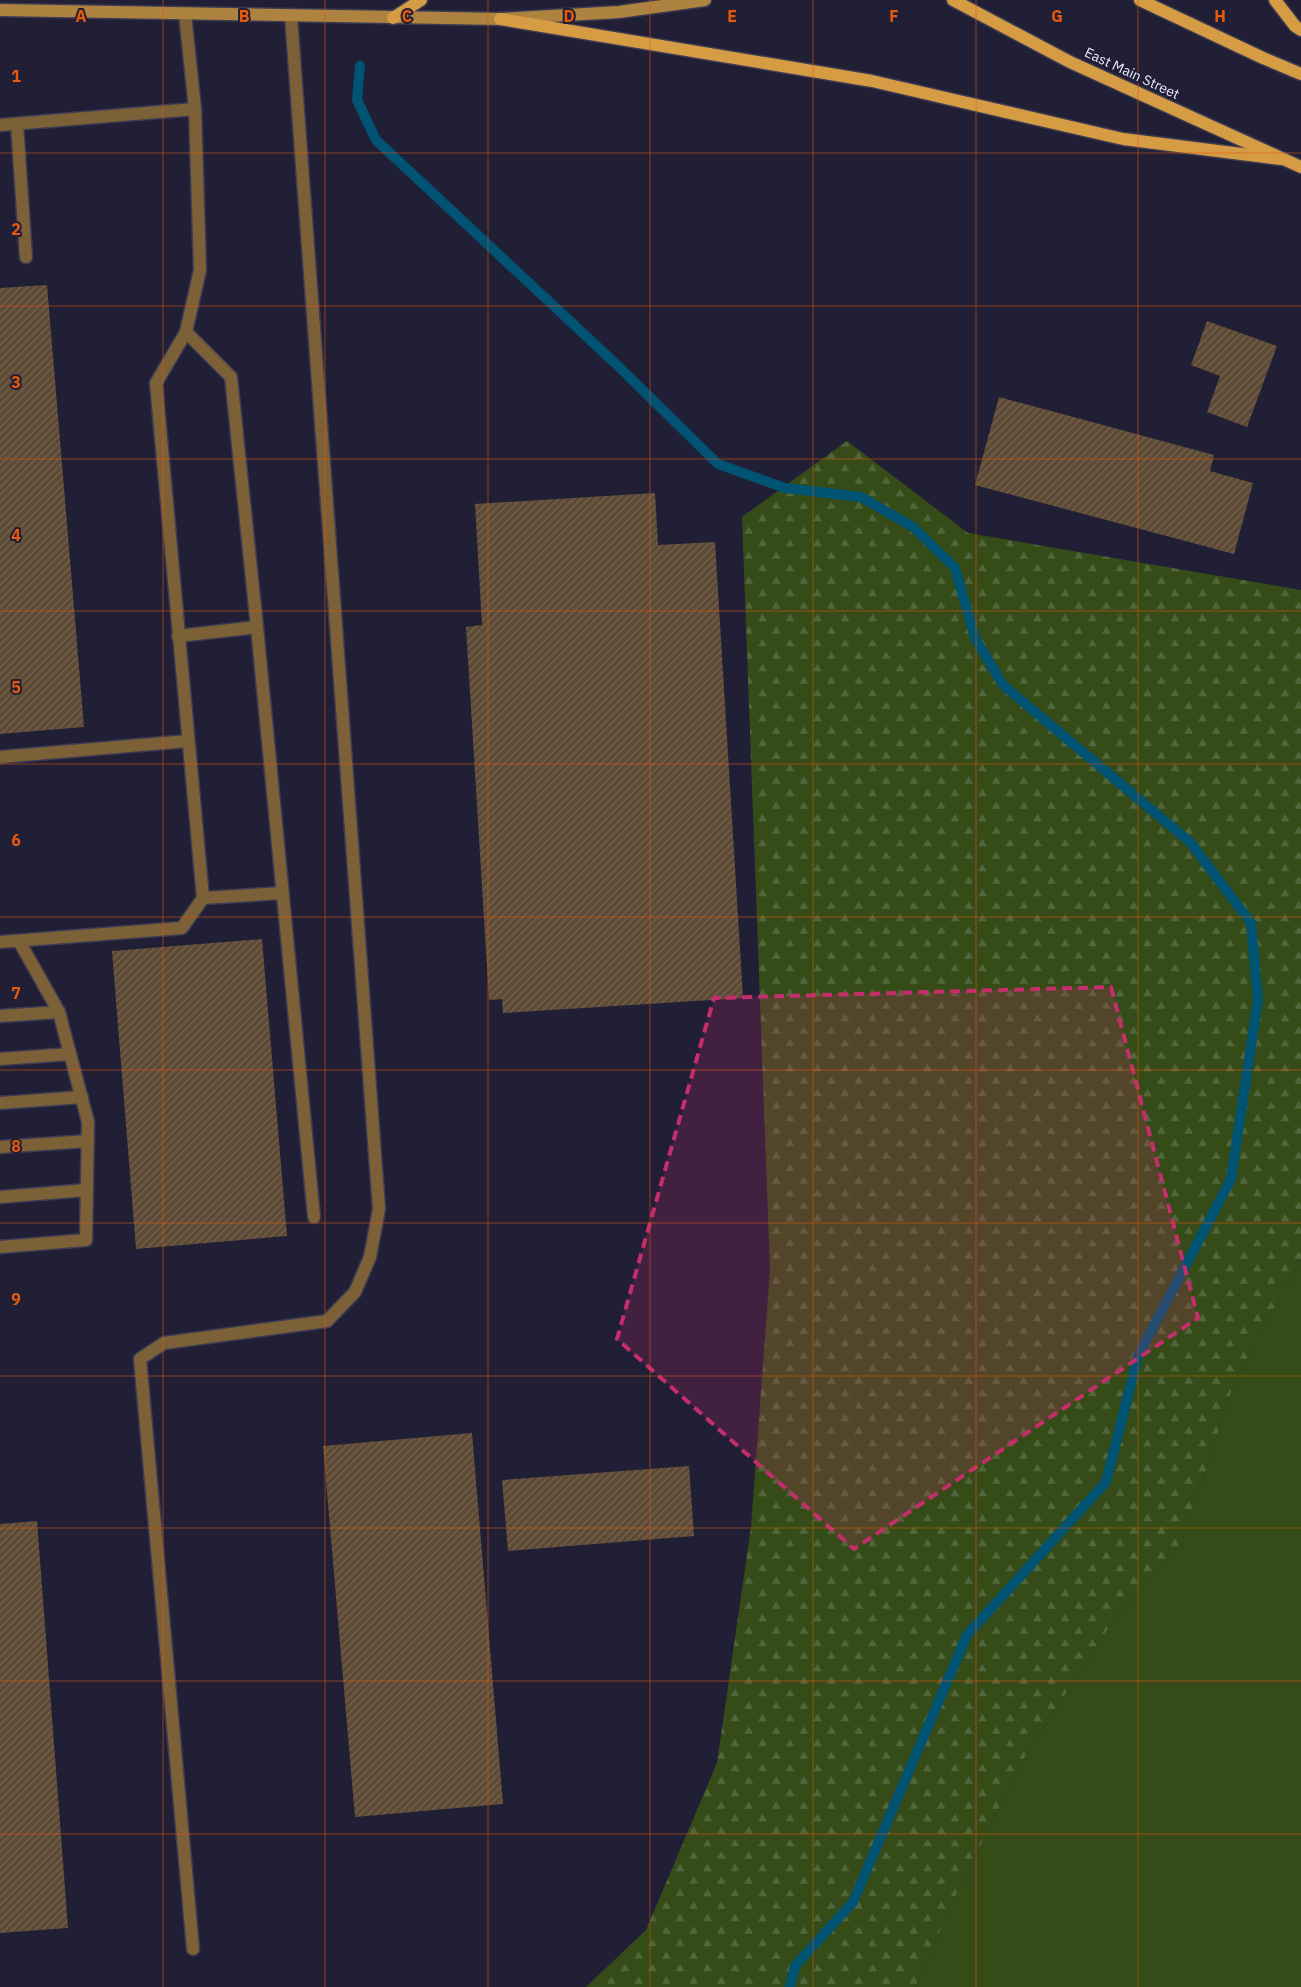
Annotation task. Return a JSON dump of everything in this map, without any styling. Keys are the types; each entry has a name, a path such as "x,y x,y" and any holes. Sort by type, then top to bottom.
{"main road":[{"path":"393,18 421,0"},
{"path":"0,10 500,19 619,12 705,0"},
{"name":"East Main Street","path":"953,0 1070,62 1301,167"},
{"path":"1140,0 1301,74"},
{"path":"1275,0 1295,26 1301,30"},
{"path":"500,19 872,81 1124,139 1282,159"}],"lane":[{"path":"0,942 182,928 203,898 156,384 186,332 200,270 196,109 185,14"},
{"path":"193,1949 140,1359 164,1342 327,1321 355,1292 370,1257 379,1209 291,16"},
{"path":"0,125 196,109"},
{"path":"17,124 26,257"},
{"path":"186,332 230,377 258,627 314,1217"},
{"path":"178,636 258,627"},
{"path":"0,757 188,740"},
{"path":"203,898 282,892"},
{"path":"0,1247 86,1240 88,1122 59,1012 19,941"},
{"path":"0,1016 59,1012"},
{"path":"0,1059 70,1054"},
{"path":"0,1103 82,1097"},
{"path":"0,1147 88,1141"},
{"path":"0,1197 87,1190"}],"highlighted area":[{"path":"1111,987 1198,1318 854,1549 617,1339 714,998"}],"green space":[{"path":"847,441 968,533 1301,590 1301,1260 1235,1380 1182,1542 1117,1615 1024,1758 954,1899 915,1987 586,1987 646,1930 717,1763 751,1527 770,1270 742,517"},
{"path":"1301,1260 1301,1987 915,1987 954,1899 1024,1758 1117,1615 1182,1542 1235,1380"}],"building":[{"path":"47,285 84,727 0,734 0,288"},
{"path":"1207,321 1277,346 1247,427 1207,412 1220,376 1191,365"},
{"path":"999,397 1214,455 1210,471 1253,483 1234,554 975,485"},
{"path":"655,493 658,545 715,542 743,998 503,1013 502,999 489,1000 466,627 482,625 475,504"},
{"path":"262,939 287,1236 136,1249 112,951"},
{"path":"472,1433 503,1804 355,1817 323,1446"},
{"path":"689,1466 694,1536 508,1551 502,1480"},
{"path":"37,1521 68,1928 0,1933 0,1524"}],"waterway":[{"path":"360,66 357,100 376,140 617,365 718,464 785,488 861,497 913,527 955,568 975,638 1003,685 1190,842 1251,923 1258,1000 1231,1179 1138,1356 1106,1482 967,1635 853,1902 795,1966 790,1987"}]}
